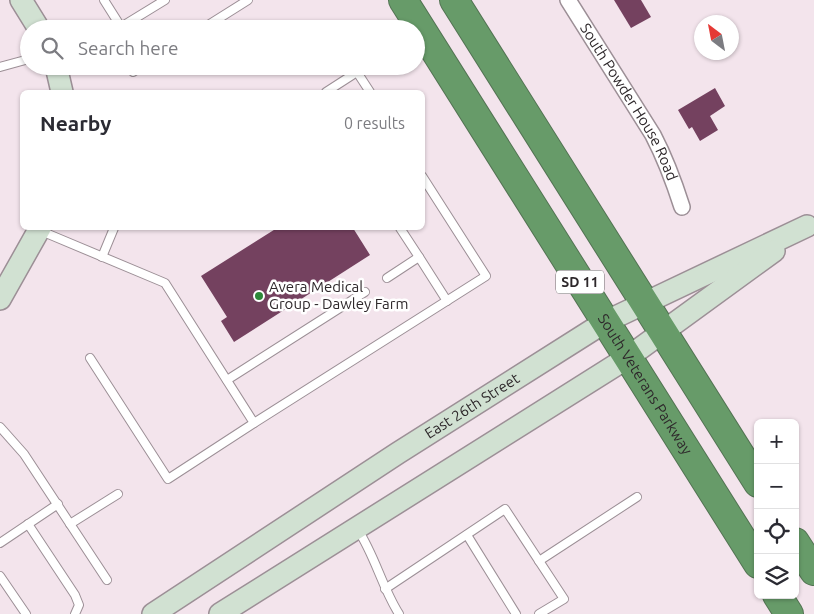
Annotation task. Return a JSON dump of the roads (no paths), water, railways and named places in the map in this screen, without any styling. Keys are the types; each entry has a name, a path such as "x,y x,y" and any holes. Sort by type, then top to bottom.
{"highway":[{"name":"South Veterans Parkway","path":"403,0 416,20"},
{"name":"SD 11","path":"454,0 754,476"},
{"name":"South Veterans Parkway","path":"425,35 754,558"},
{"path":"799,548 814,571"},
{"path":"780,599 789,614"}],"main road":[{"path":"21,0 33,20"},
{"path":"58,75 62,90"},
{"name":"East 26th Street","path":"153,614 398,453 605,322 811,224"},
{"name":"East 26th Street","path":"220,614 627,358 811,224"},
{"path":"0,299 39,230"}],"street":[{"name":"South Powder House Road","path":"568,0 653,135 673,179 682,207"}],"lane":[{"path":"104,0 115,20"},
{"path":"133,20 165,0"},
{"path":"216,20 248,0"},
{"path":"0,67 20,61"},
{"path":"329,90 352,75"},
{"path":"359,75 369,90"},
{"path":"90,358 168,479 486,276 425,181"},
{"path":"42,230 165,283 254,423"},
{"path":"102,257 113,230"},
{"path":"401,230 448,301"},
{"path":"386,278 419,257"},
{"path":"227,380 365,292"},
{"path":"0,427 24,454 107,580"},
{"path":"70,524 118,494"},
{"path":"539,561 637,497"},
{"path":"0,543 58,504"},
{"path":"385,589 505,509 564,599 539,614"},
{"path":"28,524 75,595 79,605 75,614"},
{"path":"357,529 366,542 385,589 399,614"},
{"path":"466,535 516,614"},
{"path":"0,576 26,614"}],"place":[{"name":"Avera Medical Group - Dawley Farm","path":"259,296"}]}
